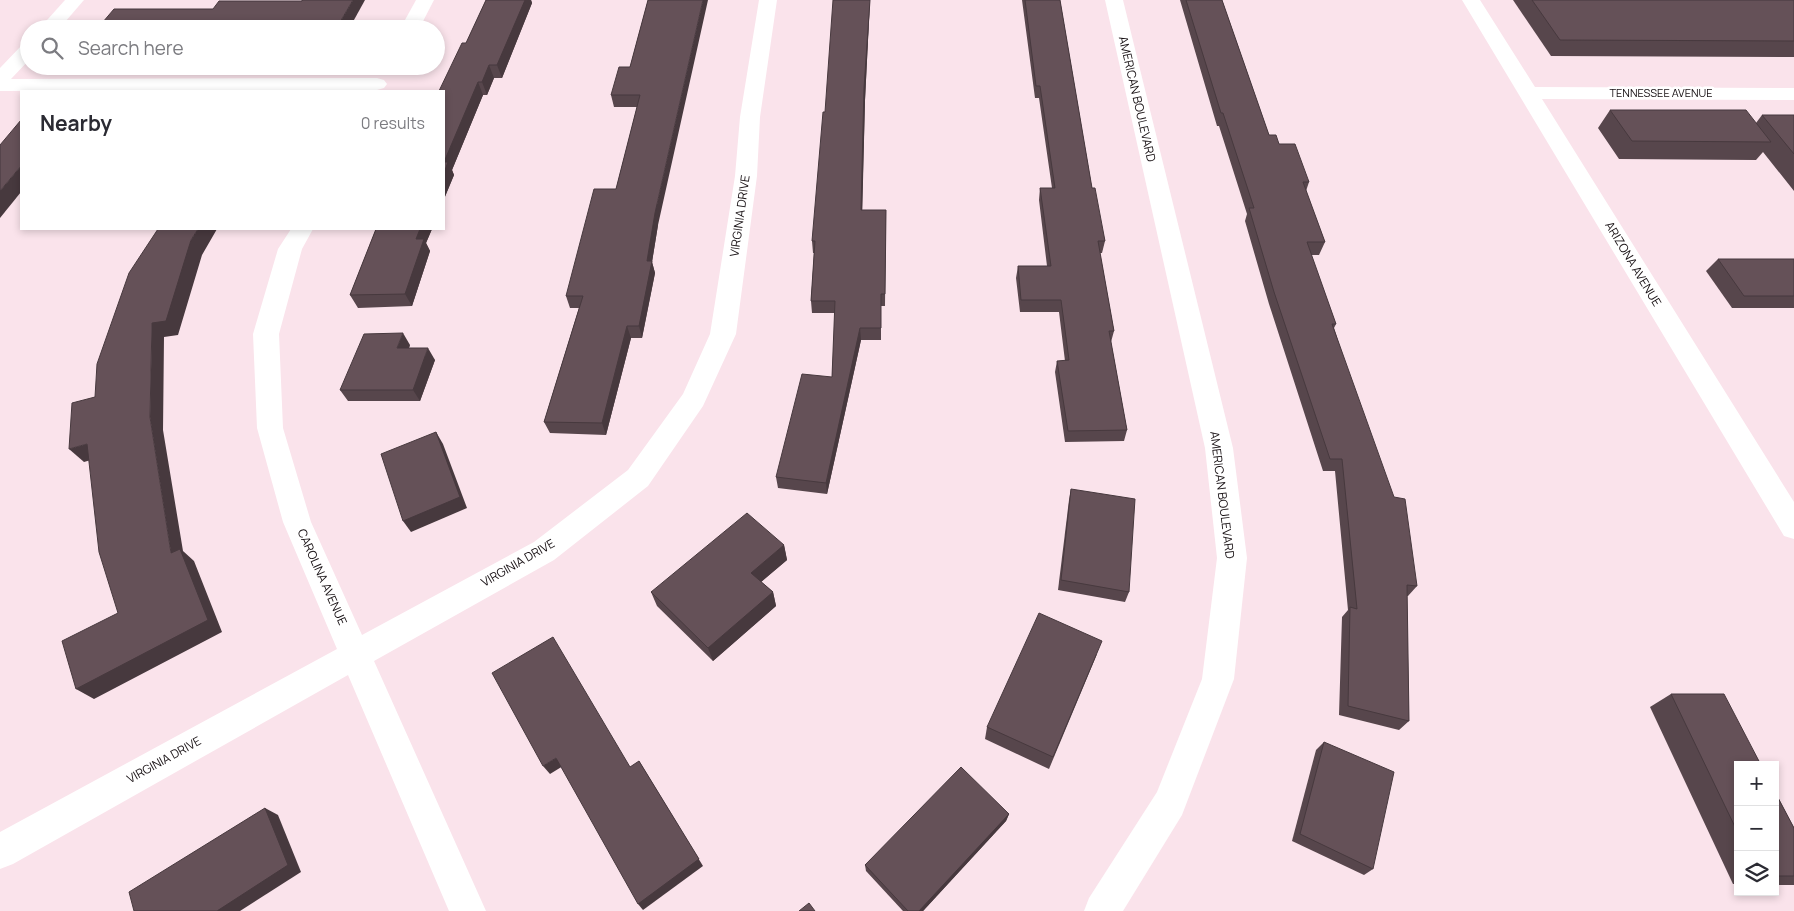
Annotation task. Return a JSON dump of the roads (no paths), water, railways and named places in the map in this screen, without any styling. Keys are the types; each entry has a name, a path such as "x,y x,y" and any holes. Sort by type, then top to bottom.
{"street":[{"path":"56,20 75,0"},
{"path":"414,20 425,0"},
{"name":"VIRGINIA DRIVE","path":"0,851 544,551 638,478 694,399 723,334 746,176 750,117 768,0"},
{"name":"AMERICAN BOULEVARD","path":"1102,911 1170,803 1218,678 1232,558 1219,448 1114,0"},
{"name":"ARIZONA AVENUE","path":"1471,0 1794,527"},
{"path":"0,79 20,58"},
{"path":"0,85 375,88 382,75"},
{"name":"TENNESSEE AVENUE","path":"1528,93 1794,94"},
{"name":"CAROLINA AVENUE","path":"301,230 290,248 266,334 270,428 297,522 468,911"}]}
